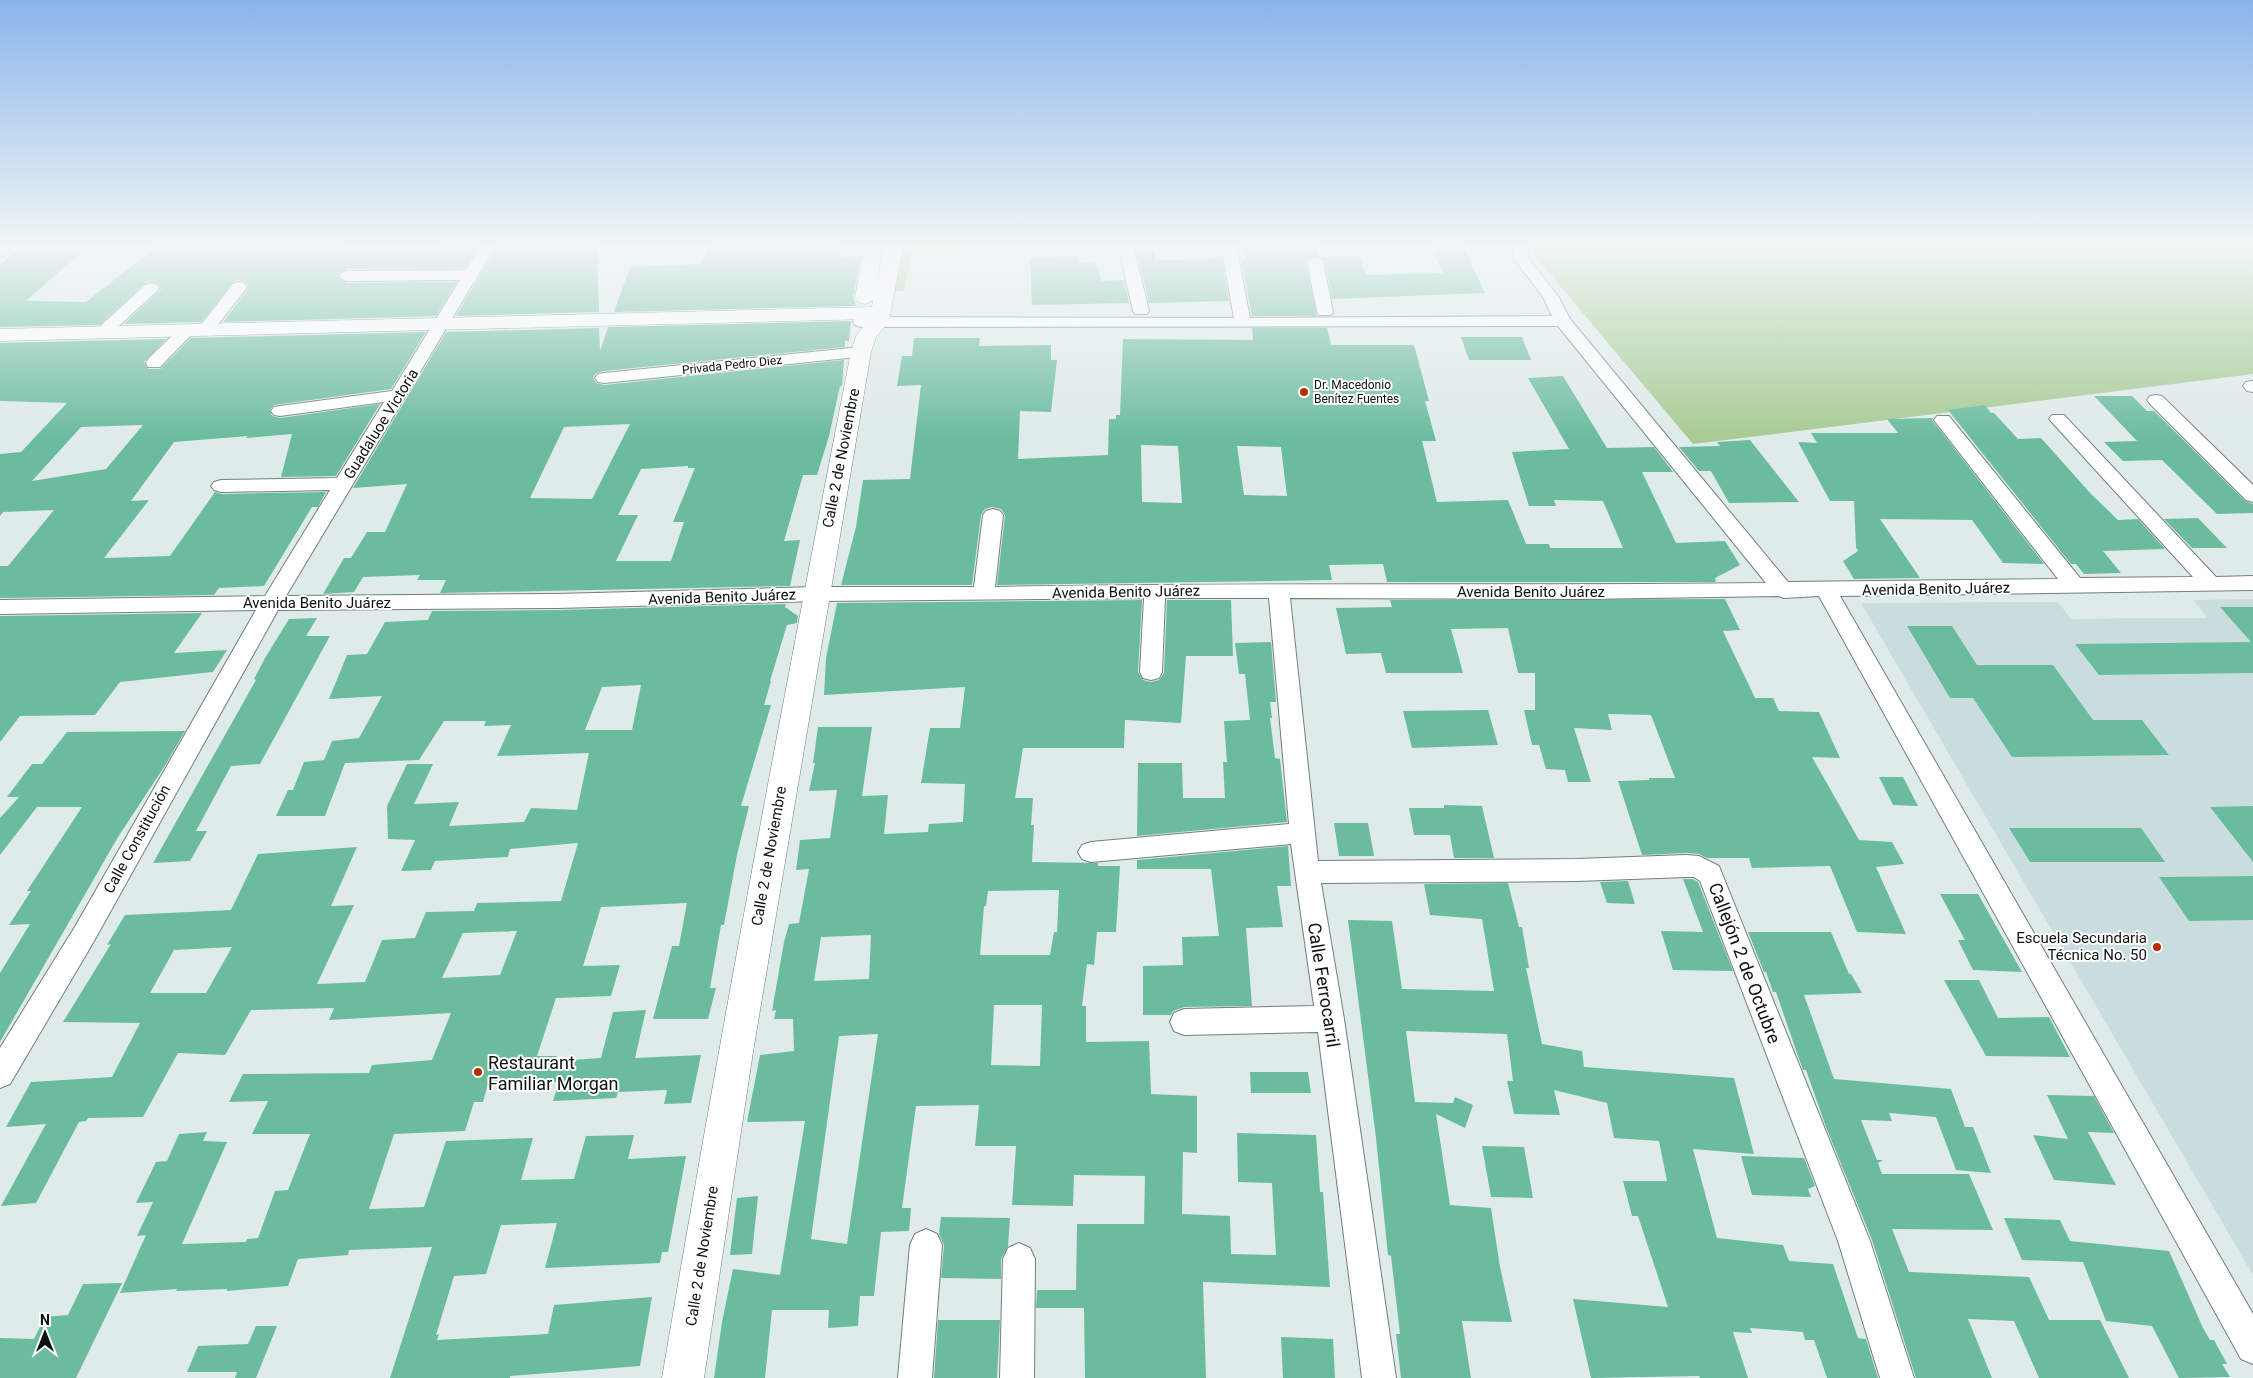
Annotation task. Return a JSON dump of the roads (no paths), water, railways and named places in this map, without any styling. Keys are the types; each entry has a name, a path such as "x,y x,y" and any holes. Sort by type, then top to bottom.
{"street":[{"path":"103,332 128,309"},
{"path":"154,363 197,330 218,309"},
{"name":"Guadaluoe Victoria","path":"272,603 451,309"},
{"name":"Calle 2 de Noviembre","path":"683,1378 734,1052 816,594 868,326 869,309"},
{"name":"Calle 2 de Noviembre","path":"868,326 873,309"},
{"path":"1241,309 1242,317"},
{"path":"1557,309 1784,591"},
{"path":"868,326 1141,311 1242,317 1326,312 1561,316"},
{"path":"0,335 442,324 868,326 1242,317 1561,316"},
{"name":"Privada Pedro Diez","path":"604,378 868,326"},
{"path":"280,411 399,395"},
{"path":"2156,400 2253,496"},
{"path":"2058,419 2211,584"},
{"path":"1943,420 2075,586"},
{"path":"221,486 344,484"},
{"path":"984,594 993,515"},
{"name":"Avenida Benito Juárez","path":"0,607 558,601 816,594 1155,591 1784,591 2253,583"},
{"path":"1826,590 2253,1347"},
{"path":"1151,672 1155,591"},
{"name":"Calle Ferrocarril","path":"1279,591 1306,872 1330,1019 1379,1378"},
{"name":"Calle Constitución","path":"0,1074 11,1038 85,933 272,603"},
{"path":"1091,852 1302,833"},
{"name":"Callejón 2 de Octubre","path":"1306,872 1577,870 1686,866 1699,867 1710,874 1854,1241 1897,1378"},
{"path":"1184,1022 1330,1019"},
{"path":"915,1378 926,1245"},
{"path":"1018,1378 1019,1259"}],"place":[{"name":"Dr. Macedonio Benítez Fuentes","path":"1304,392"},
{"name":"Escuela Secundaria Técnica No. 50","path":"2157,947"},
{"name":"Restaurant Familiar Morgan","path":"478,1072"}]}
